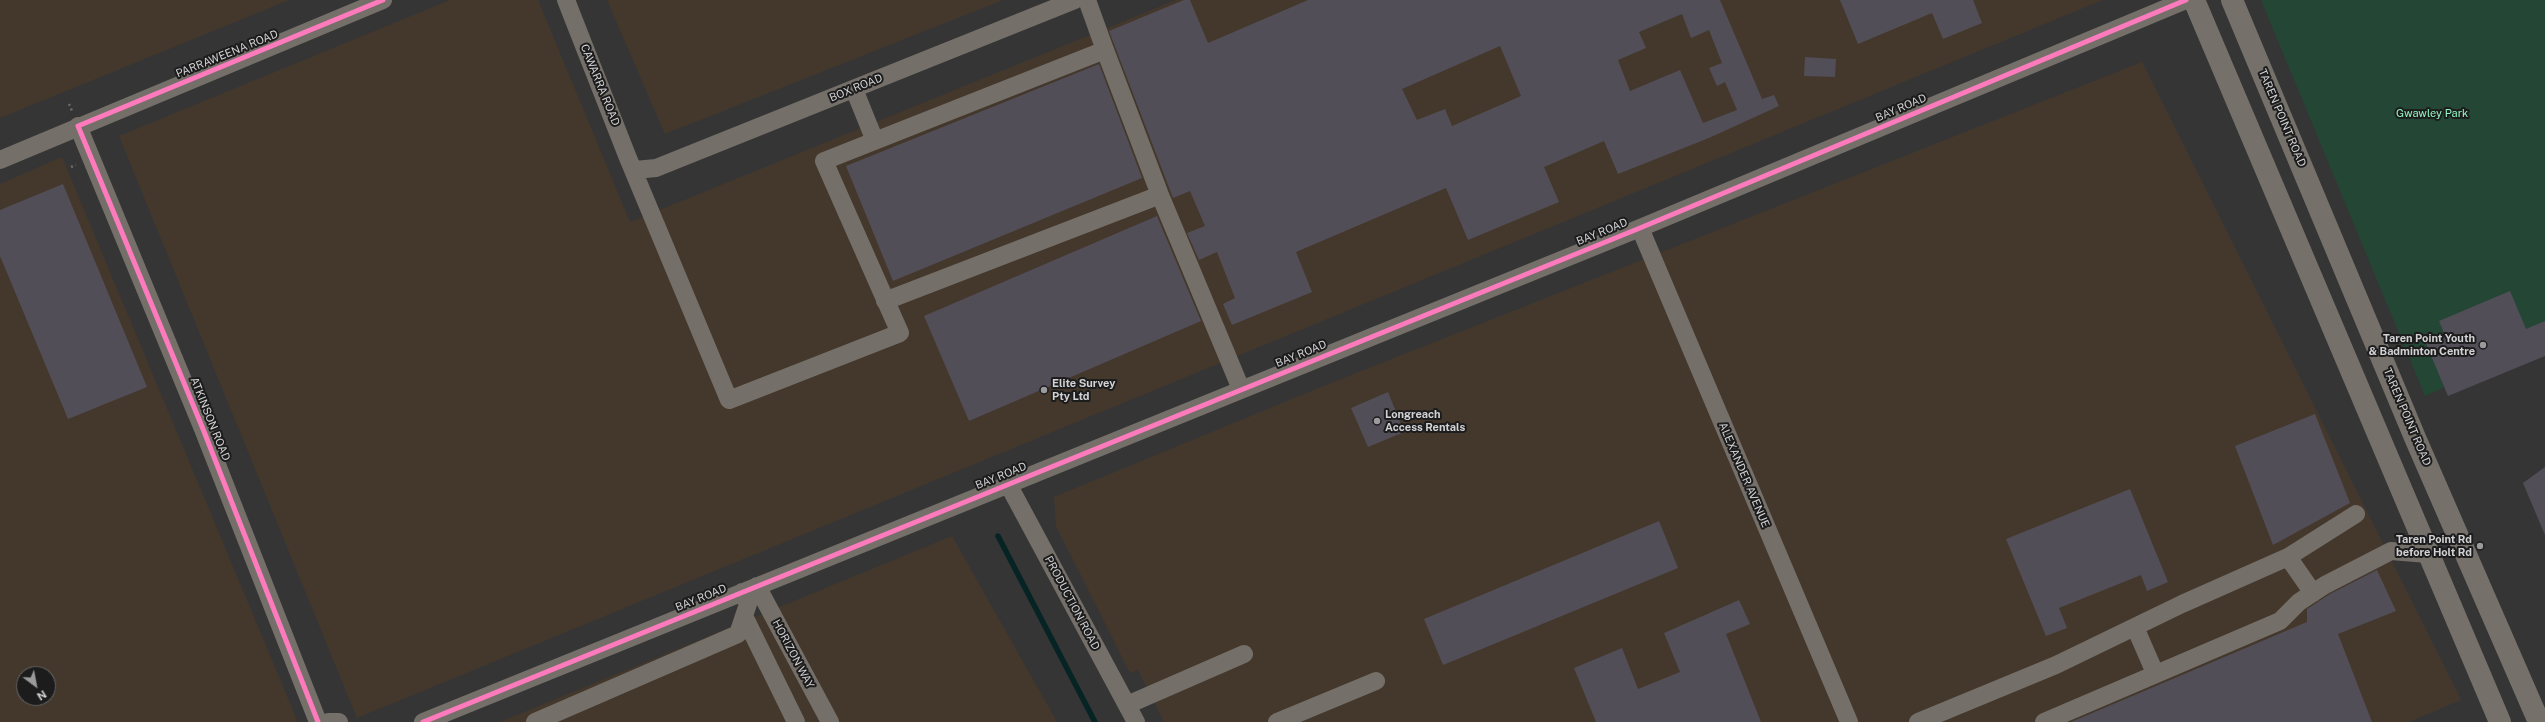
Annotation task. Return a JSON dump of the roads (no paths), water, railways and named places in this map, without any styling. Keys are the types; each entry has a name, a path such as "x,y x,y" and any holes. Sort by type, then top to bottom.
{"main road":[{"path":"2194,0 2500,722"},
{"name":"TAREN POINT ROAD","path":"2232,0 2416,440 2539,722"}],"street":[{"name":"PARRAWEENA ROAD","path":"0,160 78,126 383,0"},
{"name":"CAWARRA ROAD","path":"566,0 729,400 900,333 885,300"},
{"name":"BOX ROAD","path":"635,170 656,168 1075,0"},
{"path":"1087,0 1160,194 1241,390"},
{"name":"BAY ROAD","path":"423,722 1640,228 2186,0"},
{"path":"1105,50 824,161 885,300 1160,194"},
{"path":"854,89 875,141"},
{"name":"ATKINSON ROAD","path":"78,126 203,429 318,722"},
{"name":"ALEXANDER AVENUE","path":"1640,228 1849,722"},
{"name":"PRODUCTION ROAD","path":"1008,484 1136,722"},
{"path":"1918,722 2056,665 2288,557 2356,514"},
{"path":"2044,722 2155,672 2280,621 2299,602 2313,593 2391,551 2428,554"},
{"path":"2288,557 2313,593"},
{"path":"535,722 738,634 748,604 749,589"},
{"name":"HORIZON WAY","path":"749,589 830,722"},
{"path":"744,618 796,722"},
{"path":"2135,627 2155,672"},
{"path":"1127,705 1244,654"},
{"path":"1277,722 1376,681"},
{"path":"328,722 339,722"}],"waterway":[{"path":"998,536 1095,722"}],"place":[{"name":"Taren Point Youth & Badminton Centre","path":"2483,345"},
{"name":"Elite Survey Pty Ltd","path":"1044,390"},
{"name":"Longreach Access Rentals","path":"1377,421"},
{"name":"Taren Point Rd before Holt Rd","path":"2480,546"}],"park label":[{"name":"Gwawley Park","path":"2432,114"}]}
